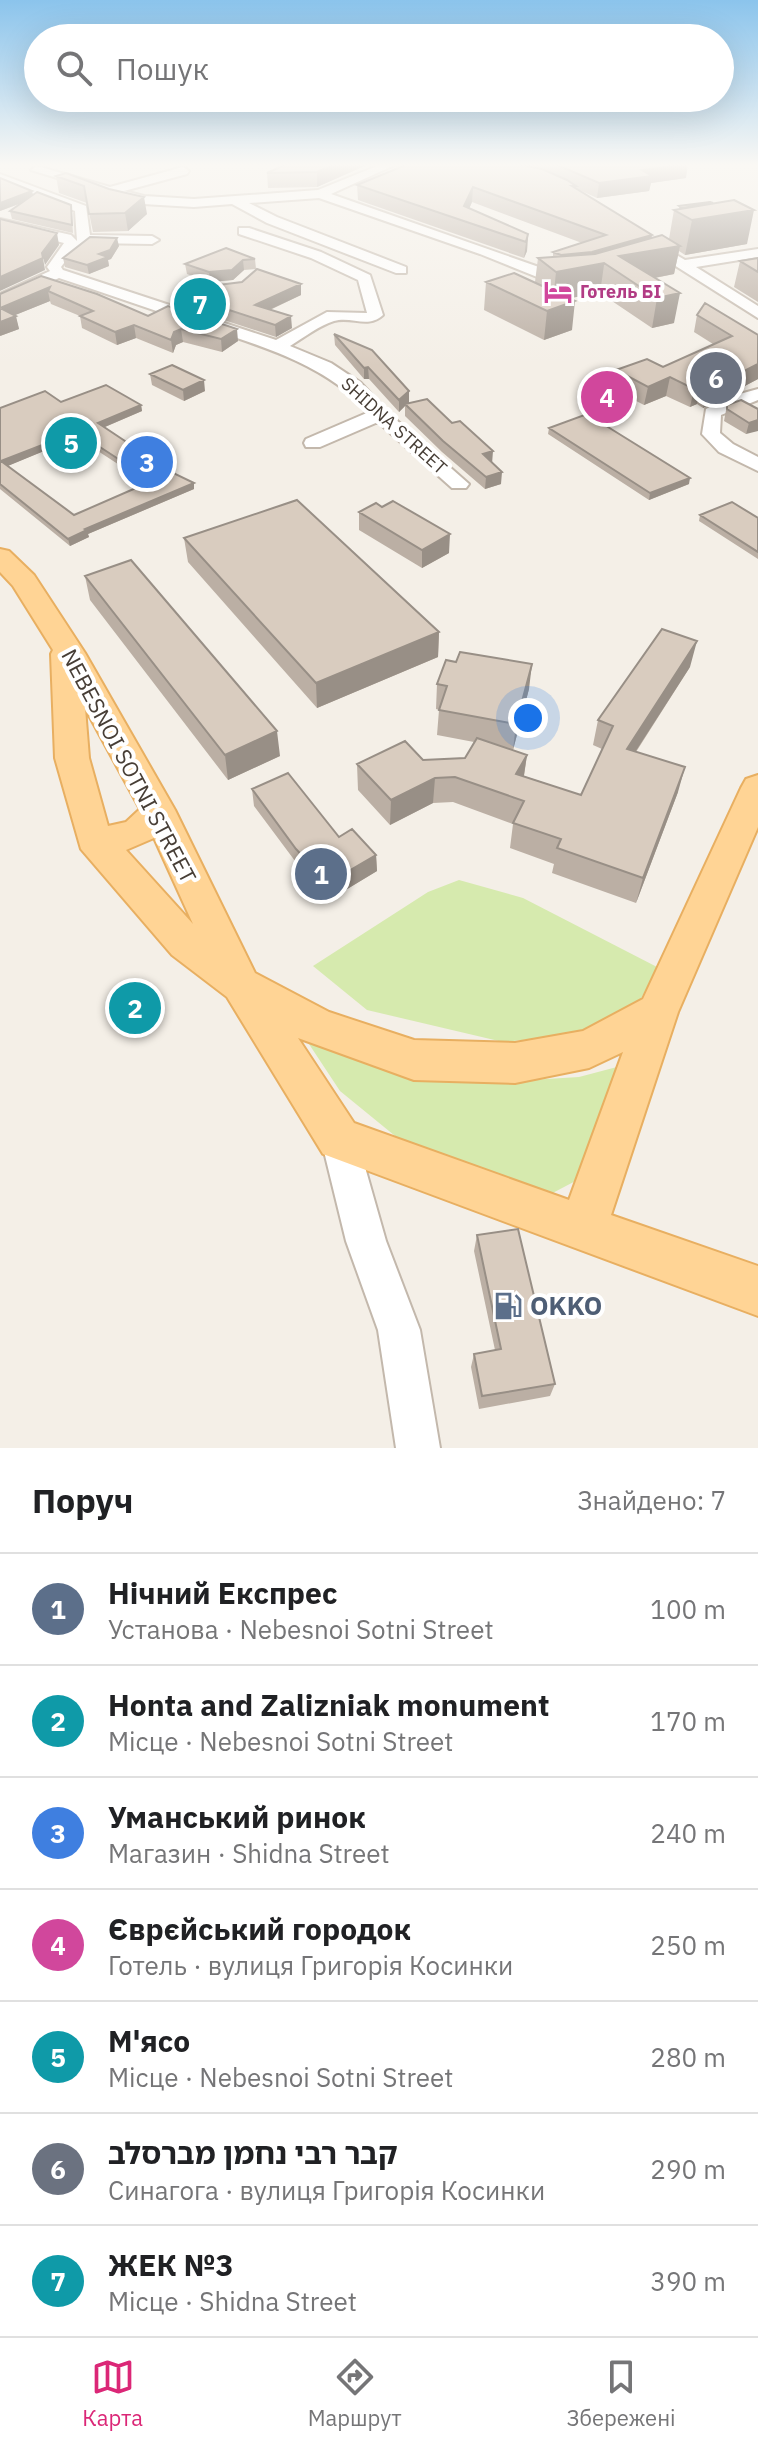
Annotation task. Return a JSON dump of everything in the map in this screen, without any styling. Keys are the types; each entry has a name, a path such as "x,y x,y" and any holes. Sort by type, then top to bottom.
{"main road":[{"name":"NEBESNOI SOTNI STREET","path":"0,557 24,581 65,645 158,810 241,985"},
{"path":"65,645 72,758 94,839 186,943 241,985 317,1027 414,1060 515,1063 589,1049 658,1012"},
{"path":"582,1229 658,1012 758,788"},
{"path":"94,839 113,840 131,836 148,827 158,810"},
{"path":"241,985 339,1139 758,1291"}],"street":[{"path":"37,232 69,239 71,243 59,266"},
{"path":"0,300 59,266 82,247 84,232"},
{"path":"246,232 316,255 365,278 373,300 375,315 367,318 333,315 277,346"},
{"path":"302,232 401,270"},
{"path":"429,232 557,280 575,279"},
{"path":"641,238 657,256 682,265 758,313"},
{"path":"84,239 152,240"},
{"path":"682,265 758,253"},
{"name":"SHIDNA STREET","path":"59,266 160,306 277,346 337,374 459,484"},
{"path":"160,306 185,294"},
{"path":"758,394 712,413 711,434 726,448 758,465"},
{"path":"313,443 380,414"},
{"path":"339,1139 366,1241 399,1330 418,1448"}],"green space":[{"path":"459,880 523,898 659,968 640,1000 582,1034 503,1042 367,1010 313,966 428,892"},
{"path":"307,1041 376,1066 514,1081 579,1077 632,1063 585,1176 545,1197 400,1140 340,1091"}],"building":[{"path":"0,232 57,233 42,253 43,258 0,277"},
{"path":"495,232 522,232 528,234 526,242"},
{"path":"597,232 646,232 652,235 592,252 561,255 553,252 606,235"},
{"path":"662,235 680,246 619,256 680,293 657,298 604,263 556,272 538,258 595,254"},
{"path":"90,237 117,238 110,250 99,254 108,257 87,265 63,258"},
{"path":"226,248 255,259 243,260 232,270 209,272 185,264"},
{"path":"758,258 758,272 740,261"},
{"path":"257,269 301,284 255,305 291,316 275,325 180,294 194,288 242,282"},
{"path":"514,273 575,301 547,311 486,282"},
{"path":"41,276 97,294 148,316 168,306 237,329 221,339 181,329 174,332 171,340 134,325 115,332 80,316 93,311 48,291 50,287 0,308 0,294"},
{"path":"705,303 758,335 758,364 707,390 701,386 694,389 670,377 648,387 616,370 647,359 663,367 732,336 697,315"},
{"path":"0,308 16,316 0,322"},
{"path":"334,334 372,350 409,391 399,400 368,367 364,368"},
{"path":"172,365 204,380 183,390 150,374"},
{"path":"106,385 141,405 98,423 173,473 194,483 68,539 0,484 0,408 45,391 61,402","holes":["80,434 152,481 74,515 1,461 60,438 64,440"]},
{"path":"427,399 452,423 460,421 493,451 483,454 502,472 486,477 405,404"},
{"path":"741,400 758,409 758,420 749,423 727,409 727,405"},
{"path":"587,414 690,478 650,493 549,428"},
{"path":"297,500 439,632 316,683 184,538"},
{"path":"393,501 450,534 422,550 359,512 376,503 382,507"},
{"path":"732,502 758,518 758,552 700,515"},
{"path":"131,560 277,731 225,755 85,576"},
{"path":"662,629 697,641 627,749 685,767 643,878 557,848 561,839 513,823 524,801 455,777 435,778 391,800 357,764 405,741 423,760 465,758 477,738 527,755 516,774 581,795 613,726 598,720"},
{"path":"460,652 532,664 516,724 439,710 447,686 437,684 446,660 456,662"},
{"path":"288,773 339,837 352,829 376,855 328,883 296,849 252,789"},
{"name":"OKKO","path":"518,1229 555,1384 482,1396 474,1354 501,1349 477,1235"}],"place":[{"name":"Готель БІ","path":"558,292"},
{"name":"ЖЕК №3","path":"200,304"},
{"name":"קבר רבי נחמן מברסלב","path":"716,378"},
{"name":"Єврєйський городок","path":"607,397"},
{"name":"М'ясо","path":"71,443"},
{"name":"Уманський ринок","path":"147,462"},
{"name":"Нічний Експрес","path":"321,874"},
{"name":"Honta and Zalizniak monument","path":"135,1008"},
{"name":"OKKO","path":"508,1306"}]}
